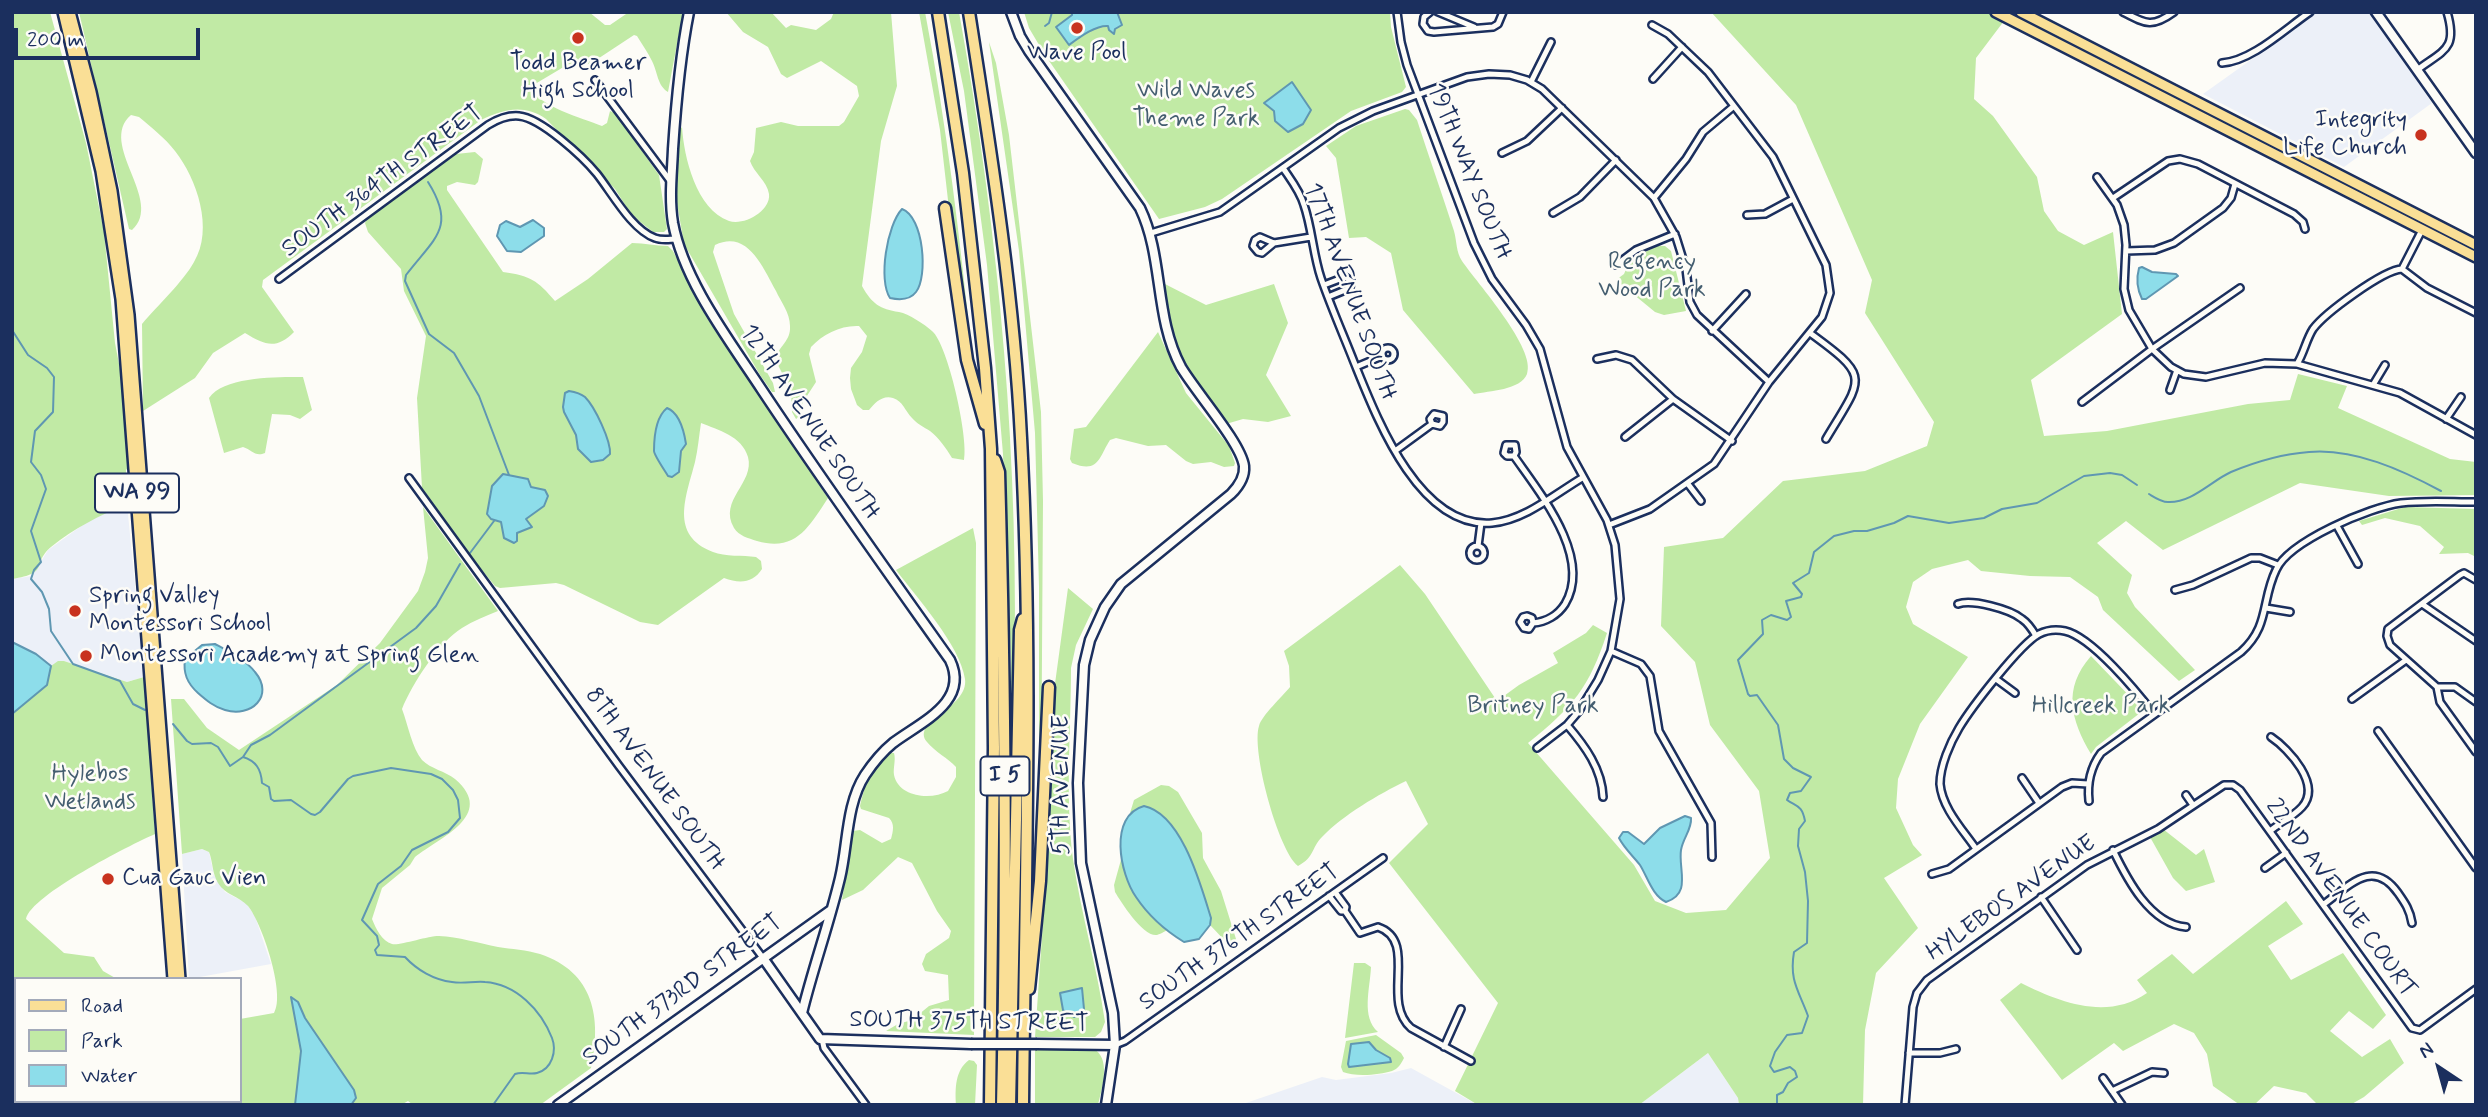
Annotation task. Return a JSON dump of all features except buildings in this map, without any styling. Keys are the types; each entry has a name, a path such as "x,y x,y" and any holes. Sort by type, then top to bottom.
{"highway":[{"name":"I 5","path":"938,12 965,185 991,444 994,748 990,1105"},
{"name":"I 5","path":"969,12 992,158 1012,326 1021,437 1027,601 1023,1105"},
{"path":"945,208 970,377 991,444"},
{"name":"I 5","path":"991,444 999,472 1004,631 1006,892 1002,1105"},
{"name":"I 5","path":"1010,1105 1020,630 1027,601"},
{"path":"1023,1052 1040,881 1049,687"}],"main road":[{"name":"WA 99","path":"63,12 101,170 121,299 173,977"},
{"name":"WA 99","path":"70,12 91,92 112,191 129,314 180,977"},
{"path":"1996,12 2075,46 2476,246"},
{"path":"2021,12 2075,46 2476,257"}],"street":[{"name":"12TH AVENUE SOUTH","path":"690,12 682,48 670,192 677,239 692,276 742,359 794,438 950,660 955,672 955,684 948,702 877,758 860,784 853,803 831,910"},
{"path":"1011,12 1029,51 1124,183 1140,208 1151,233 1220,212 1339,128 1373,111 1460,78 1482,74 1510,75 1531,82 1562,108 1654,198 1675,234 1686,269 1690,302 1697,315 1769,382"},
{"name":"19TH WAY SOUTH","path":"1397,12 1401,42 1480,257 1540,349 1570,456 1609,525 1617,557 1620,586 1617,625 1611,651"},
{"path":"1430,12 1424,16 1423,21 1429,31 1496,26 1503,12"},
{"path":"1438,12 1477,28"},
{"path":"2123,12 2141,22 2155,23 2174,12"},
{"path":"2221,63 2248,55 2309,12"},
{"path":"2376,12 2472,140 2476,153"},
{"path":"2417,69 2445,50 2451,42 2453,31 2447,12"},
{"path":"1609,525 1650,509 1714,464 1732,441 1769,382 1822,317 1829,301 1829,275 1773,157 1709,72 1662,30 1652,25"},
{"path":"1531,82 1550,42"},
{"path":"1653,79 1682,47"},
{"path":"595,80 671,183"},
{"path":"1654,198 1684,162 1703,132 1734,106"},
{"path":"1502,153 1527,141 1562,108"},
{"name":"SOUTH 364TH STREET","path":"279,279 488,125 510,116 529,118 554,135 589,166 633,222 648,234 657,239 677,239"},
{"path":"2113,198 2168,161 2180,159 2198,164 2294,214 2303,222 2305,229"},
{"path":"1553,213 1580,197 1616,160"},
{"name":"17TH AVENUE SOUTH","path":"1283,168 1304,204 1328,297 1376,418 1395,451 1434,502 1481,523"},
{"path":"2097,177 2113,198 2124,225 2124,289 2129,310 2161,360 2191,376 2213,377 2264,363 2297,363 2400,393 2476,435"},
{"path":"2126,251 2151,251 2169,246 2225,206 2231,198 2235,184"},
{"path":"1747,215 1765,214 1793,199"},
{"path":"2297,363 2313,330 2327,315 2386,273 2402,269 2422,230"},
{"name":"5TH AVENUE","path":"1106,1105 1115,1045 1111,998 1080,848 1079,781 1084,665 1090,640 1105,607 1121,584 1231,494 1240,483 1245,469 1238,450 1187,376 1173,349 1162,311 1151,233"},
{"path":"1616,265 1636,250 1675,234"},
{"path":"1274,243 1311,237"},
{"path":"2402,269 2427,288 2476,313"},
{"path":"1324,285 1345,277 1351,281 1347,290 1328,297"},
{"path":"2082,402 2240,288"},
{"path":"1712,331 1745,294"},
{"path":"1810,333 1847,362 1855,376 1856,388 1826,439"},
{"path":"1597,359 1614,355 1630,359 1674,399 1732,441"},
{"path":"1356,367 1382,356"},
{"path":"2373,384 2385,365"},
{"path":"2169,390 2177,370"},
{"path":"2446,419 2461,397"},
{"path":"1625,437 1674,399"},
{"path":"1395,451 1432,424"},
{"path":"1514,456 1564,537 1572,570 1569,596 1560,610 1546,620 1533,623"},
{"name":"8TH AVENUE SOUTH","path":"409,478 626,776 763,958 866,1105"},
{"path":"1478,546 1481,523 1507,520 1529,511 1582,478"},
{"path":"1688,484 1701,501"},
{"path":"2089,801 2088,784 2092,768 2101,753 2249,645 2260,628 2272,578 2278,565 2294,550 2337,526 2390,505 2414,502 2476,502"},
{"path":"2337,526 2358,564"},
{"path":"2175,590 2193,585 2250,558 2260,558 2278,565"},
{"path":"2476,580 2464,573 2388,629 2387,636 2390,645 2437,687 2440,702 2476,752"},
{"path":"1958,604 1969,602 2011,613 2027,623 2036,636"},
{"path":"2422,604 2476,641"},
{"path":"2266,608 2290,612"},
{"path":"1976,849 1949,809 1940,785 1944,764 1958,729 2020,650 2036,636 2058,630 2079,637 2119,674 2154,714"},
{"path":"1537,748 1567,725 1592,690 1611,651 1641,664 1650,676 1656,723 1661,736 1711,823 1712,857"},
{"path":"2352,699 2406,660"},
{"path":"1996,679 2015,693"},
{"path":"2437,687 2455,687 2476,702"},
{"path":"1567,725 1584,744 1603,781 1603,797"},
{"path":"2378,731 2476,868"},
{"path":"2270,831 2302,808 2308,796 2303,773 2289,752 2271,737"},
{"path":"2022,778 2039,803"},
{"path":"1932,874 1948,869 2067,784 2088,784"},
{"name":"HYLEBOS AVENUE","path":"1905,1105 1913,1007 1922,985 2041,897 2113,850 2158,830 2218,787 2229,784 2236,786"},
{"name":"22ND AVENUE COURT","path":"2236,786 2410,1026 2417,1031 2476,989"},
{"path":"2186,795 2193,805"},
{"path":"2113,850 2132,883 2151,908 2171,924 2186,927"},
{"path":"2265,868 2286,853"},
{"name":"SOUTH 376TH STREET","path":"1115,1045 1125,1041 1383,858"},
{"path":"2324,904 2356,880 2377,875 2389,881 2407,905 2412,923"},
{"path":"1332,894 1340,911 1345,911 1360,933 1377,927 1386,931 1395,944 1398,956 1400,1016 1411,1028 1471,1061"},
{"path":"2041,897 2077,950"},
{"path":"802,1013 831,910"},
{"name":"SOUTH 373RD STREET","path":"558,1105 831,910"},
{"path":"1444,1047 1461,1009"},
{"name":"SOUTH 375TH STREET","path":"822,1039 1115,1045"},
{"path":"1909,1053 1940,1053 1956,1049"},
{"path":"2112,1091 2152,1072 2164,1073"},
{"path":"2104,1078 2122,1105"}],"shaded area":[{"path":"2318,12 2370,12 2432,103 2344,167 2203,94"},
{"name":"Spring Valley Montessori School","path":"127,504 144,677 127,682 64,661 51,666 36,654 12,642 12,579 32,576 48,550 91,519"},
{"path":"202,849 209,852 214,875 225,892 246,903 255,916 271,964 189,977 182,854"},
{"path":"1708,1053 1738,1098 1739,1105 1639,1105"},
{"path":"1411,1068 1478,1105 1240,1105 1322,1077 1336,1080"}],"green space":[{"path":"12,12 50,12 86,143 104,232 115,343 124,390 128,468 127,504 97,518 51,547 32,574 12,579"},
{"path":"79,12 589,12 605,25 610,25 629,12 683,12 668,92 660,82 647,52 634,35 590,64 567,65 530,87 551,106 602,126 607,123 610,111 615,113 659,175 667,229 664,232 653,232 639,221 615,189 546,119 522,110 498,113 481,120 263,280 262,287 294,332 288,338 270,344 245,333 213,353 195,378 143,411 142,324 177,286 194,262 203,235 203,220 196,190 183,162 162,137 139,117 131,115 123,127 121,141 141,204 140,218 132,230 129,229"},
{"path":"726,12 771,12 786,28 791,25 816,30 831,19 834,12 891,12 897,86 881,141 862,286 877,305 921,322 938,339 956,393 965,449 964,460 952,458 936,437 914,420 896,399 882,399 869,410 863,410 857,405 851,389 851,368 862,352 867,336 859,326 833,331 811,347 809,354 816,382 796,419 792,412 791,391 775,359 789,336 790,321 760,262 745,246 737,242 727,241 715,245 713,252 734,314 773,383 775,392 772,392 760,375 684,244 676,197 679,131 682,127 689,167 700,194 718,215 729,221 742,221 755,216 766,206 769,194 750,161 754,152 756,128 781,122 798,126 839,126 859,96 857,86 821,61 787,78 781,74 768,47 743,32"},
{"path":"919,12 925,12 946,140 958,226 972,355 971,370 962,323 940,130"},
{"path":"948,12 959,12 973,97 986,182 1004,352 1014,523 1011,821 1011,659 1003,454 987,265 964,91"},
{"name":"Wild Waves Theme Park","path":"1024,12 1390,12 1391,27 1406,87 1402,92 1351,111 1222,199 1205,207 1159,219 1045,55 1029,28"},
{"name":"Britney Park","path":"1711,12 1986,12 2004,21 1976,58 1974,99 1993,116 2037,177 2044,211 2058,231 2084,245 2113,232 2122,314 2031,380 2044,436 2107,431 2248,404 2290,400 2298,374 2347,386 2338,408 2450,459 2476,462 2476,495 2389,496 2300,483 2163,550 2126,521 2097,543 2132,575 2127,593 2135,607 2195,670 2179,681 2103,610 2098,597 2070,577 1981,571 1968,560 1932,569 1913,582 1906,607 1913,624 1968,657 1920,724 1898,779 1896,808 1913,845 1922,855 1884,878 1918,928 1876,973 1865,1030 1863,1105 1739,1105 1738,1098 1708,1053 1639,1105 1478,1105 1455,1091 1498,1003 1389,863 1428,824 1406,781 1340,821 1322,837 1310,856 1298,866 1282,841 1268,799 1258,738 1261,722 1290,687 1289,666 1284,651 1400,565 1425,594 1497,701 1558,663 1553,653 1586,633 1593,625 1607,633 1593,668 1578,695 1528,743 1634,865 1655,901 1686,913 1726,910 1770,858 1759,791 1710,725 1695,662 1661,626 1664,547 1723,538 1783,481 1865,471 1927,446 1934,422 1865,313 1872,280 1796,105"},
{"path":"989,42 996,63 1009,135 1041,412 1043,501 1039,809 1039,587 1035,433 1019,251"},
{"path":"1405,109 1417,120 1454,231 1460,258 1504,316 1523,349 1528,363 1527,374 1512,387 1474,394 1403,310 1391,253 1366,237 1349,238 1336,158 1326,146 1356,126"},
{"path":"475,152 483,159 478,182 475,185 457,182 447,186 447,190 503,272 533,280 555,301 588,279 632,243 668,246 673,251 707,318 828,498 807,527 792,540 770,544 741,535 734,528 730,509 747,475 748,457 735,439 701,423 685,501 686,525 690,536 699,545 713,552 756,557 761,561 762,569 755,577 741,581 724,578 658,625 640,622 556,583 500,588 495,586 477,564 422,488 417,398 426,336 404,291 401,269 368,232 365,223 369,216 441,163 456,154"},
{"name":"Regency Wood Park","path":"1657,246 1665,246 1671,251 1686,311 1664,315 1655,312 1616,280 1624,274 1630,260"},
{"path":"1163,283 1206,305 1274,284 1288,323 1266,375 1291,416 1268,422 1243,419 1226,424 1199,388 1177,349 1167,321"},
{"path":"1158,332 1186,393 1229,446 1234,466 1224,467 1211,462 1193,464 1166,445 1148,446 1116,438 1110,440 1093,465 1081,466 1072,463 1070,459 1074,429 1086,427"},
{"path":"303,377 312,410 300,419 290,415 272,414 265,453 256,454 243,447 224,453 209,398 216,391 227,385 253,379"},
{"path":"423,507 498,611 466,625 444,643 419,676 402,709 413,743 422,760 455,779 466,792 470,804 460,824 415,857 410,865 382,888 372,919 377,931 392,944 434,936 446,937 540,954 558,962 572,972 590,999 595,1032 591,1068 540,1105 413,1105 408,1101 401,1105 198,1105 242,1103 242,1019 274,1013 277,991 266,942 248,906 218,883 209,852 202,849 182,854 171,699 184,699 207,728 239,750 337,685 380,643 418,591 428,558"},
{"path":"2405,507 2476,509 2476,557 2468,553 2439,554 2444,547 2420,526 2385,518 2362,525 2359,521"},
{"path":"973,528 976,543 974,1035 886,1031 912,1020 929,1006 949,1000 948,975 925,971 922,964 926,954 949,938 951,931 937,911 912,863 898,857 863,890 842,900 853,831 860,830 882,843 891,839 891,820 861,809 860,806 873,770 890,753 894,753 894,775 897,783 909,793 934,796 948,791 956,777 956,767 930,746 924,734 926,727 958,698 964,689 965,679 947,637 896,570"},
{"path":"1068,588 1093,609 1076,645 1071,668 1069,812 1076,880 1105,1022 1101,1032 1095,1037 1035,1037 1048,850 1054,691"},
{"name":"Hillcreek Park","path":"2091,656 2139,706 2140,713 2096,747 2091,754 2078,729 2073,693 2076,680"},
{"name":"Hylebos Wetlands","path":"58,661 64,661 127,682 144,677 155,834 62,884 32,909 26,919 64,953 94,957 103,971 114,977 14,977 14,1103 159,1105 12,1105 12,714 47,685 51,666"},
{"path":"1161,785 1169,786 1178,792 1202,833 1203,858 1221,891 1236,939 1233,945 1228,944 1210,925 1211,918 1201,886 1171,826 1158,813 1145,808 1130,813 1134,800"},
{"path":"2163,829 2196,855 2204,849 2215,882 2186,891 2173,878 2150,837"},
{"path":"1122,856 1132,888 1144,906 1167,930 1157,935 1145,931 1115,892 1114,885"},
{"path":"2286,901 2303,924 2268,946 2291,980 2343,953 2386,1015 2373,1029 2349,1011 2330,1031 2362,1057 2390,1039 2404,1063 2364,1097 2350,1105 2318,1105 2306,1093 2274,1086 2254,1105 2240,1105 2213,1086 2207,1054 2194,1033 2174,1024 2123,1051 2114,1043 2062,1080 2000,1000 2021,983 2051,997 2083,1006 2116,1006 2132,1001 2147,993 2137,980 2172,954 2193,974"},
{"path":"1354,963 1365,963 1371,967 1368,1011 1378,1032 1345,1038"},
{"path":"1376,1035 1401,1053 1404,1058 1399,1066 1392,1071 1374,1074 1354,1075 1343,1072 1341,1067 1346,1041"},
{"path":"1092,1048 1102,1058 1104,1066 1098,1105 1035,1105 1035,1050"},
{"path":"969,1060 977,1065 975,1105 956,1105 958,1074"}],"water":[{"name":"Wave Pool","path":"1072,12 1117,12 1122,25 1115,29 1114,34 1108,26 1098,27 1069,45 1056,27 1072,15"},
{"path":"1292,82 1311,110 1303,124 1288,132 1275,121 1274,111 1264,103"},
{"path":"902,209 915,223 923,261 920,284 914,295 897,299 890,298 886,290 885,266 888,239"},
{"path":"533,220 544,228 544,236 521,252 507,251 497,236 500,225 506,221 520,227"},
{"path":"2139,268 2152,272 2178,276 2146,299 2142,299 2137,280"},
{"path":"569,391 585,397 598,416 610,448 610,454 603,460 591,462 578,449 576,435 563,407 565,393"},
{"path":"667,408 678,418 686,444 681,451 679,472 672,477 668,476 654,451 658,422"},
{"path":"503,474 528,479 531,487 545,490 548,496 544,506 526,519 532,527 517,533 517,541 514,543 504,538 501,522 491,519 487,514 492,486"},
{"path":"12,642 36,654 51,666 47,685 12,714"},
{"path":"215,644 247,664 261,681 261,697 251,708 235,712 221,709 204,698 189,682 185,673 185,659 202,645"},
{"path":"1144,806 1169,822 1188,853 1211,918 1210,925 1199,939 1184,942 1171,933 1146,910 1130,887 1122,861 1121,833 1125,821 1133,812"},
{"path":"1685,816 1691,818 1691,822 1681,850 1681,887 1674,898 1666,902 1654,891 1640,865 1619,838 1623,832 1628,832 1644,844 1660,828"},
{"path":"1082,988 1084,1009 1074,1017 1063,1010 1060,993"},
{"path":"291,997 298,1002 305,1018 354,1090 356,1098 351,1105 295,1105 301,1051"},
{"path":"1369,1042 1376,1050 1390,1058 1391,1062 1349,1067 1351,1044"}],"waterway":[{"path":"1045,26 1049,23 1052,12"},
{"path":"428,182 437,198 441,222 433,241 406,275 405,281 429,334 454,353 479,396 509,475"},
{"path":"12,330 28,355 47,368 54,377 53,412 35,431 31,462 41,475 46,489 31,531 41,562 31,579 42,592 49,609 51,631 73,664 120,681 133,704 145,710"},
{"path":"2149,494 2168,502 2185,499 2231,472 2269,459 2309,452 2343,453 2377,462 2441,491"},
{"path":"1777,1105 1777,1095 1797,1077 1790,1067 1774,1072 1770,1066 1775,1052 1787,1035 1802,1033 1808,1016 1793,971 1794,952 1807,943 1808,901 1805,872 1798,846 1799,829 1805,821 1801,809 1787,800 1790,793 1801,791 1811,777 1793,768 1784,759 1778,725 1757,695 1748,694 1738,660 1763,634 1762,620 1771,615 1787,620 1791,617 1786,601 1801,597 1802,594 1793,583 1809,573 1814,552 1834,536 1867,531 1908,516 1949,523 1984,518 2002,509 2037,503 2084,476 2110,473 2122,475 2137,485"},
{"path":"470,553 494,521"},
{"path":"243,757 251,745 270,735 416,628 436,606 460,564"},
{"path":"173,724 192,744 211,743 218,747 230,766 243,757 251,761 259,770 262,783 269,787 271,799 291,800 315,815 348,779 391,768 431,774 442,779 453,790 458,800 460,818 448,832 412,850 401,866 378,884 362,920 377,936 377,955 405,957 426,974 445,981 485,982 507,988 526,1000 541,1018 553,1043 550,1064 537,1073 515,1074 493,1105"}],"place":[{"name":"Wave Pool","path":"1077,28"},
{"name":"Todd Beamer High School","path":"578,38"},
{"name":"Integrity Life Church","path":"2421,135"},
{"name":"Spring Valley Montessori School","path":"75,611"},
{"name":"Montessori Academy at Spring Glen","path":"86,656"},
{"name":"Cua Gauc Vien","path":"108,879"}]}
